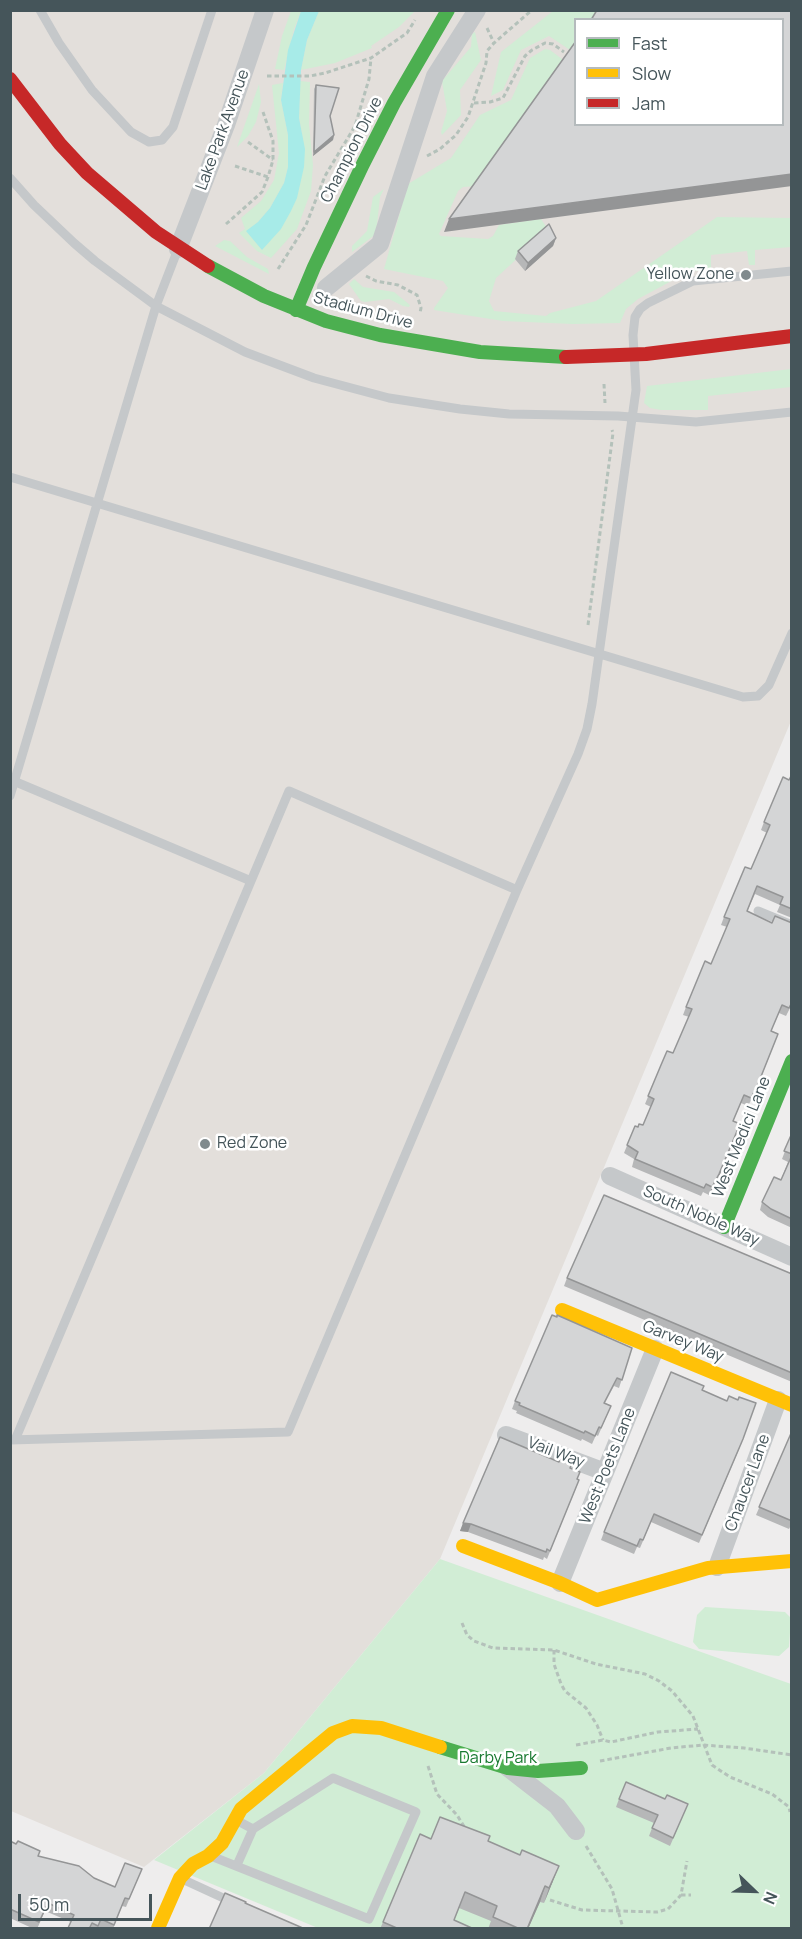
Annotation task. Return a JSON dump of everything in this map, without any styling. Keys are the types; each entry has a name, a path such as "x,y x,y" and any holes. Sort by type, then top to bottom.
{"street":[{"name":"Lake Park Avenue","path":"178,249 226,125 265,10"},
{"name":"Champion Drive","path":"297,310 314,267 363,164 394,103 448,10"},
{"path":"326,288 380,244 435,76 477,10"},
{"name":"Stadium Drive","path":"13,88 87,173 178,249 264,296 350,328 447,347 547,357 603,357 792,336"},
{"name":"West Medici Lane","path":"724,1227 792,1061"},
{"name":"South Noble Way","path":"610,1176 792,1257"},
{"name":"Garvey Way","path":"562,1310 785,1402"},
{"name":"West Poets Lane","path":"560,1583 655,1348"},
{"name":"Chaucer Lane","path":"717,1567 785,1402"},
{"name":"Vail Way","path":"506,1435 605,1472"},
{"path":"463,1546 560,1583 597,1600 708,1568 792,1561"},
{"path":"158,1929 180,1878 193,1864 208,1856 222,1843 241,1809 333,1733 352,1726 381,1728 508,1767 537,1771 581,1768"},
{"path":"508,1767 557,1806 576,1831"}],"lane":[{"path":"40,10 59,43 92,90 131,132 149,142 162,140 173,127 212,10"},
{"path":"10,178 34,205 74,243 156,306 207,334 267,362 325,381 380,396 460,409 509,414 631,416 696,422 792,412"},
{"path":"10,796 156,306 178,249"},
{"path":"517,890 289,791 13,1440 288,1432 517,890 581,746 592,704 636,386 633,324 637,314 648,303 693,281 792,271"},
{"path":"10,477 751,698 758,696 769,685 792,633"},
{"path":"16,782 251,881"},
{"path":"758,910 792,925"},
{"path":"208,1856 237,1865 369,1924 416,1812 333,1778 253,1829 237,1865"},
{"path":"234,1819 253,1829"},
{"path":"180,1878 245,1907"}],"path":[{"path":"267,76 310,76 370,58 407,33 416,18"},
{"path":"474,103 503,98 525,56 532,50 545,43 553,44 564,52"},
{"path":"278,269 303,231 325,176 355,126 369,79 370,58"},
{"path":"226,224 262,192 268,177 273,160 273,141 263,112"},
{"path":"248,142 273,160"},
{"path":"235,166 268,177"},
{"path":"462,1623 467,1635 474,1641 493,1648 554,1650 596,1664 645,1674 659,1682 683,1702 693,1716 712,1765 720,1771 772,1794 789,1807 790,1812"},
{"path":"554,1650 554,1664 561,1684 586,1708 603,1740 611,1742 658,1732 698,1729"},
{"path":"423,1740 437,1794 463,1822 466,1834"},
{"path":"581,1768 592,1763 670,1748 703,1745 792,1755"},
{"path":"576,1831 612,1889 623,1929"},
{"path":"550,1900 582,1910 657,1912 668,1909 681,1895 687,1861"},
{"path":"681,1895 691,1895"}],"shaded area":[{"path":"10,11 791,11 791,721 440,1559 264,1773 144,1867 11,1811"}],"green space":[{"path":"291,11 301,11 284,70 275,69 282,36"},
{"path":"319,11 415,11 399,27 371,46 372,48 335,63 301,70 307,40"},
{"path":"553,11 597,11 597,18 574,18 573,52 549,36 521,50 503,90 491,96 501,52"},
{"path":"475,32 481,60 460,90 461,115 442,135 447,111 442,81 471,47 472,34"},
{"path":"545,49 566,62 477,186 463,187 458,191 439,234 488,239 493,236 499,225 541,219 547,231 496,278 489,301 494,311 546,316 596,301 717,217 791,218 791,247 755,250 755,265 749,265 747,251 711,255 711,269 688,272 638,299 626,309 620,323 573,324 503,321 434,310 448,288 443,281 384,269 408,184 451,158 480,115 511,100 530,58"},
{"path":"300,81 310,82 309,124 313,165 311,191 297,229 271,258 257,251 239,233 245,229 241,218 261,201 274,180 279,153 272,85 283,83 281,100 288,135 288,167 284,183 270,208 247,231 262,250 302,133 299,118"},
{"path":"259,84 261,102 256,122 248,136 237,147"},
{"path":"384,189 380,197 376,234 352,252 352,246 367,231 373,197"},
{"path":"224,240 230,241 247,257 268,269 269,274 215,246"},
{"path":"354,279 363,287 394,292 410,305 409,307 403,306 389,299 361,301 349,284"},
{"path":"791,369 791,387 708,396 708,410 661,410 650,408 644,403 647,386"},
{"name":"Darby Park","path":"440,1559 791,1684 791,1928 318,1928 154,1860 264,1773"},
{"path":"705,1607 785,1612 791,1618 789,1647 779,1656 699,1649 693,1642 697,1615"}],"water":[{"path":"301,11 319,11 307,40 301,70 299,118 305,149 304,167 297,198 291,211 281,229 262,250 246,231 258,222 270,208 284,183 288,167 288,135 281,100 288,50"}],"building":[{"path":"597,10 792,10 792,174 449,219 574,44 574,126 784,126 784,18 592,18"},
{"path":"316,85 339,88 330,116 334,135 314,152"},
{"path":"549,224 556,238 528,263 518,251"},
{"path":"792,774 792,909 780,904 783,897 757,886 747,911 772,923 775,916 792,923 792,1002 789,1008 782,1005 771,1031 778,1034 758,1084 751,1098 744,1095 733,1121 740,1124 719,1174 712,1187 706,1184 704,1188 635,1159 638,1152 627,1145 635,1126 643,1125 654,1099 648,1096 667,1051 673,1053 692,1009 686,1007 705,961 711,964 730,919 724,917 745,867 751,869 770,825 764,822 783,777 789,780"},
{"path":"792,1133 792,1154 784,1151"},
{"path":"792,1155 792,1219 762,1202 774,1177 781,1180"},
{"path":"604,1195 792,1274 792,1373 567,1278"},
{"path":"552,1315 557,1317 557,1315 632,1348 622,1380 617,1378 604,1403 611,1406 595,1436 519,1405 520,1403 515,1401"},
{"path":"671,1372 704,1386 702,1390 727,1401 729,1396 756,1403 702,1535 654,1514 643,1540 640,1539 637,1546 604,1532"},
{"path":"792,1431 792,1521 759,1507"},
{"path":"500,1437 559,1462 561,1458 572,1463 570,1468 580,1472 577,1479 579,1480 550,1551 547,1549 546,1552 463,1523"},
{"path":"626,1782 665,1799 667,1795 688,1804 673,1838 652,1828 658,1815 619,1799"},
{"path":"440,1817 490,1836 488,1841 520,1855 522,1850 559,1866 549,1888 545,1886 527,1929 520,1929 493,1917 497,1906 465,1892 454,1920 474,1929 399,1929 383,1922 420,1834 431,1839"},
{"path":"10,1841 16,1844 18,1841 40,1851 38,1856 79,1866 94,1878 115,1887 125,1863 142,1869 129,1899 125,1898 114,1925 101,1919 98,1926 92,1923 89,1929 69,1929 74,1915 48,1903 39,1922 10,1909"},
{"path":"225,1893 245,1903 305,1929 209,1929"}],"traffic: fast":[{"path":"296,310 363,164 394,103 448,10"},
{"path":"208,266 264,296 326,321 380,335 480,352 566,357"},
{"path":"724,1227 792,1061"},
{"path":"440,1747 508,1768 538,1771 581,1768"}],"traffic: slow":[{"path":"562,1310 792,1405"},
{"path":"463,1546 560,1583 597,1600 708,1568 792,1561"},
{"path":"158,1928 180,1878 193,1864 208,1856 222,1843 241,1809 333,1733 352,1726 381,1728 440,1747"}],"traffic: jam":[{"path":"10,79 60,144 87,173 156,232 208,266"},
{"path":"566,357 646,354 792,336"}],"place":[{"name":"Yellow Zone","path":"746,275"},
{"name":"Red Zone","path":"205,1144"}]}
